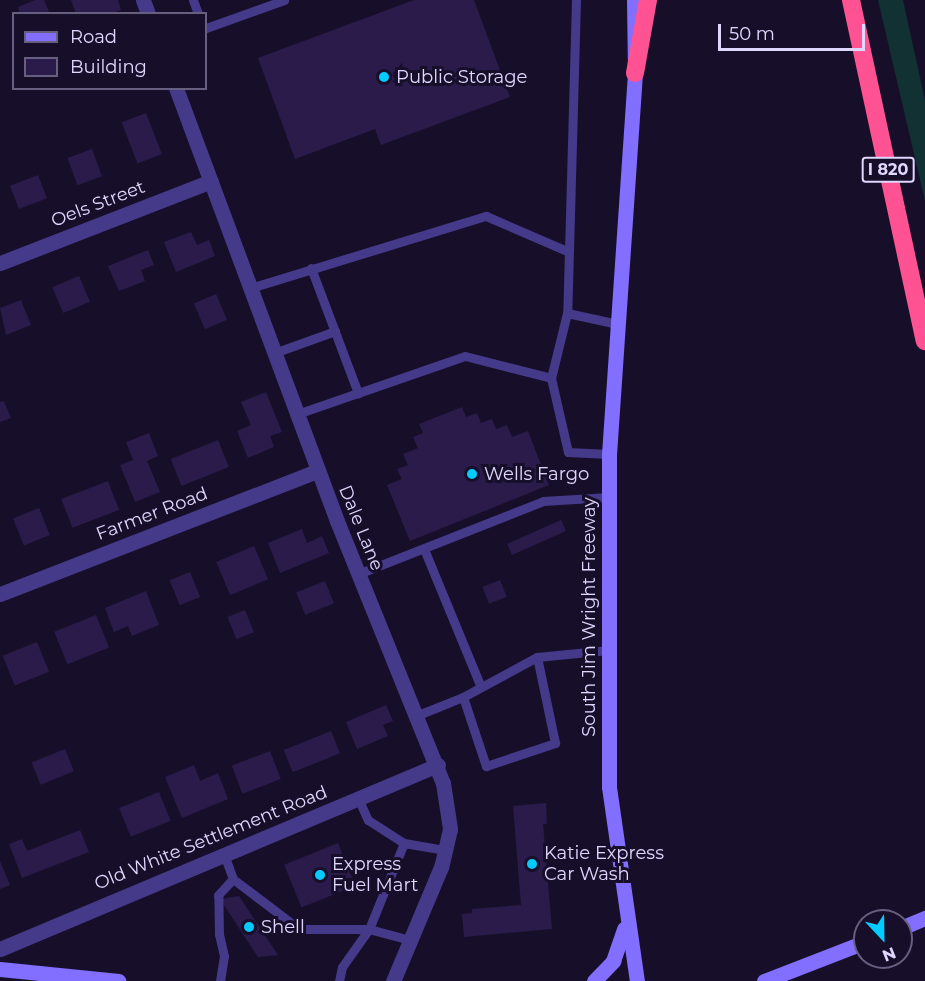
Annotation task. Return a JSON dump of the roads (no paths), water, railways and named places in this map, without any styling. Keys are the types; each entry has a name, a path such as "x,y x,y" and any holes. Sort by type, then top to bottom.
{"highway":[{"path":"635,73 648,0"},
{"name":"I 820","path":"851,0 925,340"}],"main road":[{"name":"South Jim Wright Freeway","path":"634,0 635,73 609,454 609,787 626,920 637,981"},
{"path":"594,981 614,961 626,920"},
{"path":"764,981 853,947"},
{"path":"7,973 118,981"}],"street":[{"name":"Dale Lane","path":"177,90 318,471 358,574 438,765 450,829 445,850 393,981"},
{"name":"Oels Street","path":"0,263 211,181"},
{"name":"Farmer Road","path":"0,594 318,471"},
{"name":"Old White Settlement Road","path":"0,949 438,765"}],"lane":[{"path":"207,28 284,0"},
{"path":"576,0 567,313 551,378 568,452 609,454"},
{"path":"250,288 311,267 486,216 569,252"},
{"path":"311,267 358,393"},
{"path":"567,313 618,324"},
{"path":"274,353 335,332"},
{"path":"297,414 465,356 551,378"},
{"path":"358,574 543,501 609,497"},
{"path":"424,549 481,687"},
{"path":"418,715 463,697 537,657 609,650"},
{"path":"463,697 486,766 555,743 537,657"},
{"path":"358,798 368,820 404,843 445,850"},
{"path":"339,981 342,967 369,929 404,843"},
{"path":"224,854 233,879 299,928 369,929 410,940"},
{"path":"220,981 224,956 219,934 218,895 233,879"}],"place":[{"name":"Public Storage","path":"384,77"},
{"name":"Wells Fargo","path":"472,474"},
{"name":"Katie Express Car Wash","path":"532,864"},
{"name":"Express Fuel Mart","path":"320,875"},
{"name":"Shell","path":"249,927"}]}
